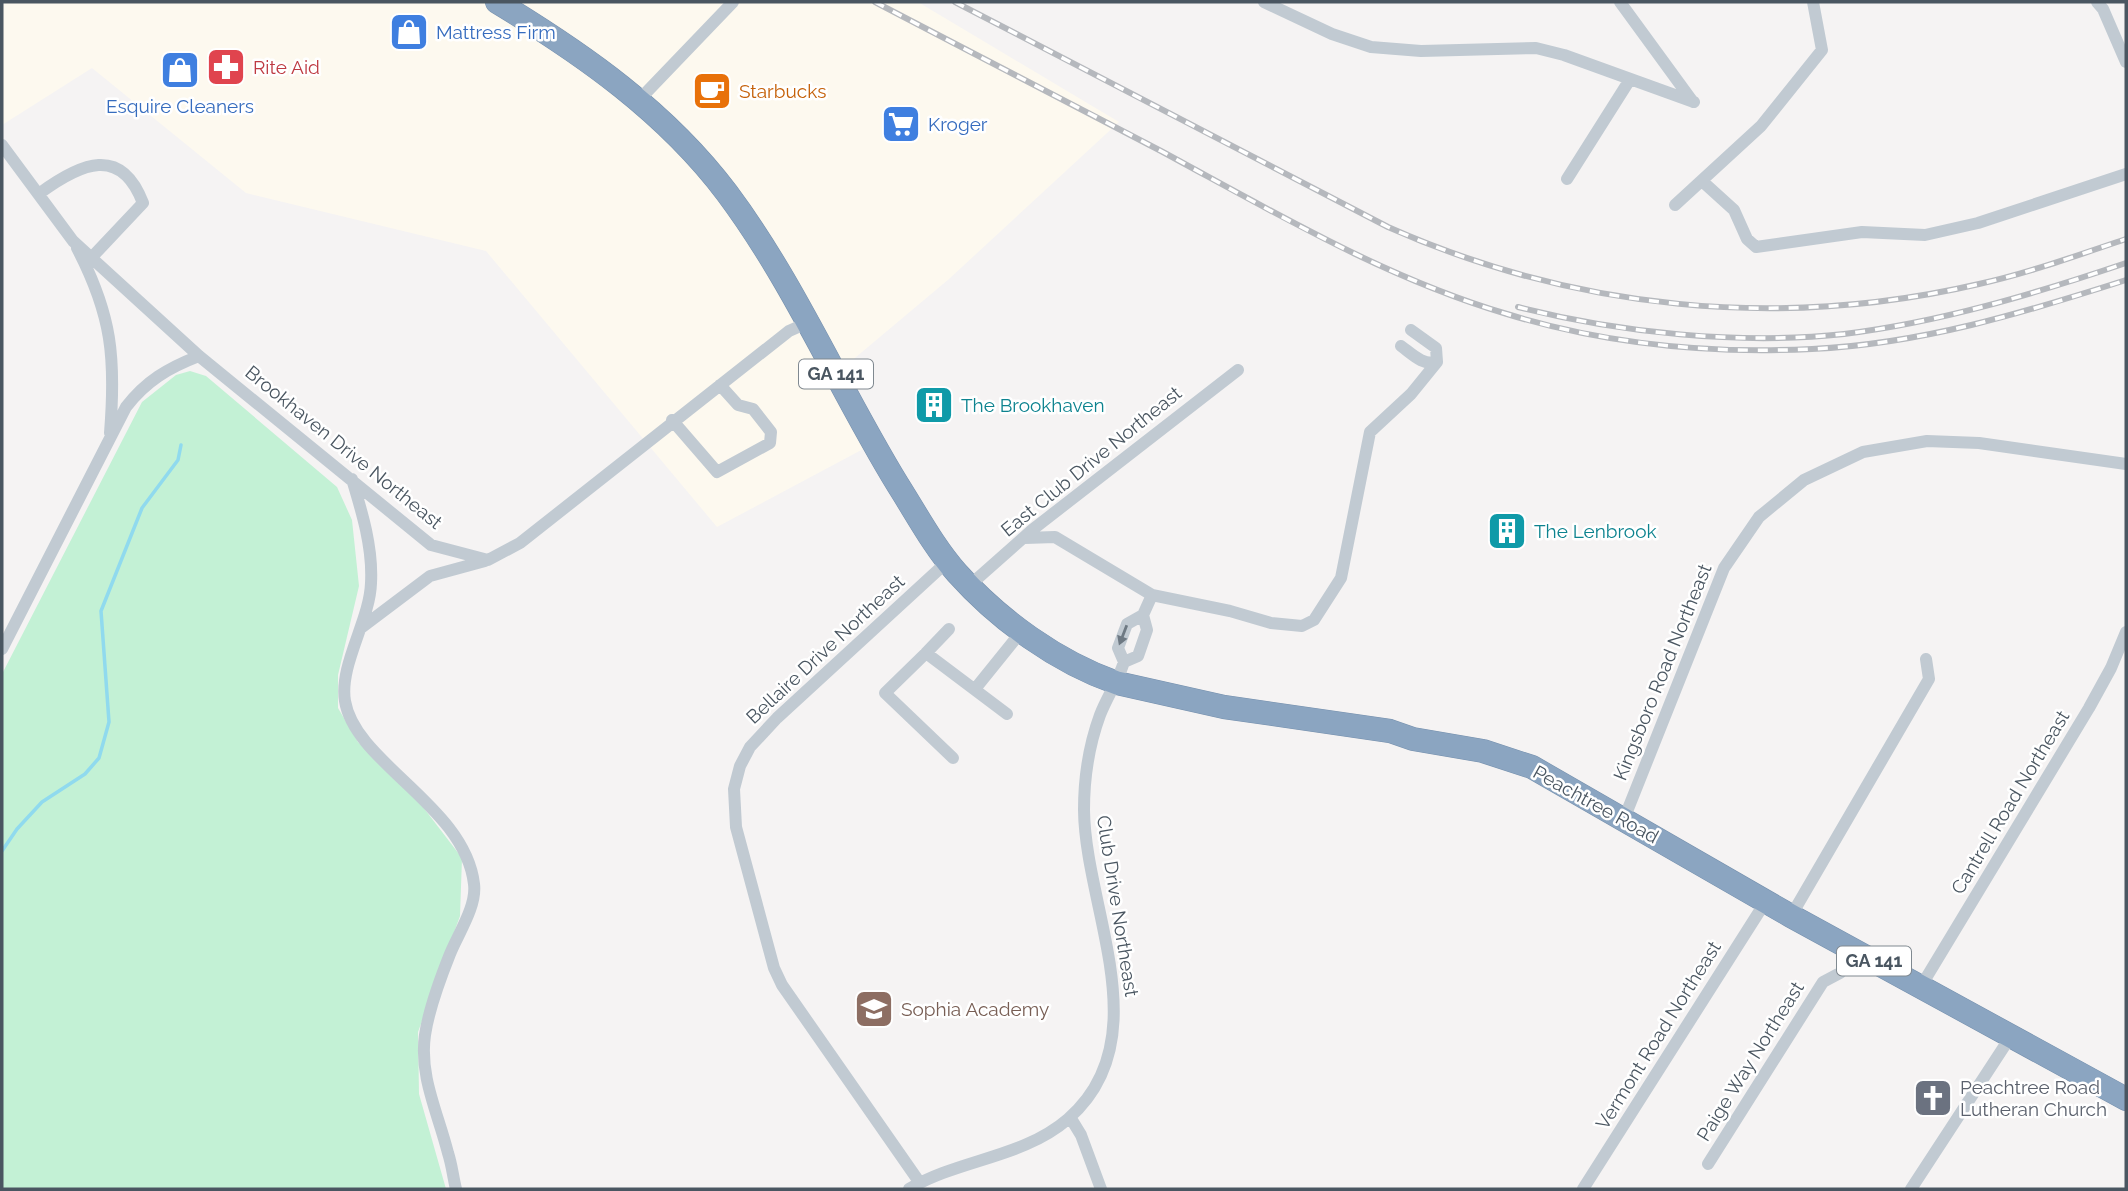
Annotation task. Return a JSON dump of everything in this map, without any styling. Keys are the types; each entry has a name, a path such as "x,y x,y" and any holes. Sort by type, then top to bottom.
{"highway":[{"name":"GA 141","path":"497,2 576,51 639,100 686,144 727,194 781,272 870,440 948,561 1021,632"},
{"name":"Peachtree Road","path":"1021,632 1101,678 1121,673 1213,705 1390,731 1413,739 1483,751 1532,767 1791,916 2126,1099"}],"street":[{"path":"639,100 733,2"},
{"path":"1264,2 1332,34 1371,47 1421,51 1536,48 1564,55 1629,81 1694,102 1620,2"},
{"path":"1675,205 1761,126 1822,50 1813,2"},
{"path":"2097,2 2103,9 2126,62"},
{"path":"1567,178 1629,81"},
{"name":"Brookhaven Drive Northeast","path":"2,145 73,241 199,356 431,545 488,560"},
{"path":"40,193 92,165 121,168 135,182 143,203 92,257"},
{"path":"1702,181 1734,210 1747,239 1756,247 1863,232 1925,235 1978,223 2126,174"},
{"path":"73,241 97,286 109,326 113,398 110,437"},
{"path":"361,628 430,576 488,560 520,543 672,420 789,331 807,323"},
{"path":"1025,538 1055,537 1152,595 1230,611 1271,623 1302,626 1314,620 1341,578 1370,432 1411,394 1437,362 1436,348 1416,333 1406,350 1429,364 1437,362"},
{"path":"2,649 127,407 147,383 167,369 199,356"},
{"name":"East Club Drive Northeast","path":"970,585 1173,418 1238,370"},
{"path":"672,420 717,472 770,443 771,432 753,409 738,405 720,385"},
{"name":"Kingsboro Road Northeast","path":"1624,819 1724,568 1759,517 1804,480 1863,452 1927,441 1979,443 2126,464"},
{"path":"352,479 366,529 372,584 346,678 345,701 352,720 364,738 440,816 464,854 475,887 425,1032 423,1056 426,1080 456,1189"},
{"name":"Bellaire Drive Northeast","path":"914,1186 782,985 774,968 736,827 734,789 740,766 750,747 777,718 948,561"},
{"path":"1121,673 1118,648 1127,624 1143,615 1152,595"},
{"name":"Club Drive Northeast","path":"914,1186 1030,1143 1070,1117 1100,1076 1114,1030 1113,986 1087,853 1084,808 1091,743 1100,714 1121,673 1138,656 1147,630 1143,615"},
{"path":"949,629 885,693 953,758"},
{"path":"975,689 1021,632"},
{"name":"Cantrell Road Northeast","path":"1920,988 2088,708 2125,638"},
{"path":"926,653 1007,714"},
{"path":"1791,916 1929,679 1926,659"},
{"name":"Vermont Road Northeast","path":"1583,1189 1766,901"},
{"name":"Paige Way Northeast","path":"1708,1164 1823,982 1840,973 1855,951"},
{"path":"1911,1189 2011,1036"},
{"path":"1070,1117 1081,1135 1101,1189"}],"shaded area":[{"path":"2,2 918,2 1119,122 949,279 837,373 867,447 717,527 486,251 246,193 92,68 2,125"}],"green space":[{"path":"190,371 206,376 337,487 352,520 359,586 338,675 338,708 358,742 423,807 462,858 460,916 418,1032 419,1094 446,1189 2,1189 2,674 142,402 176,375"}],"waterway":[{"path":"2,851 17,829 42,802 85,774 99,758 109,722 101,611 142,508 178,460 181,445"}],"railway":[{"path":"875,2 1330,242 1417,282 1462,299 1507,314 1582,333 1658,345 1735,350 1853,346 1971,325 2126,280"},
{"path":"955,2 1388,227 1459,255 1531,277 1605,294 1679,304 1754,308 1829,306 1904,298 1979,284 2126,239"},
{"path":"1518,307 1638,330 1722,337 1805,337 1880,329 1952,314 2022,296 2126,263"}],"place":[{"name":"Mattress Firm","path":"409,32"},
{"name":"Rite Aid","path":"226,67"},
{"name":"Esquire Cleaners","path":"180,70"},
{"name":"Starbucks","path":"712,91"},
{"name":"Kroger","path":"901,124"},
{"name":"The Brookhaven","path":"934,405"},
{"name":"The Lenbrook","path":"1507,531"},
{"name":"Sophia Academy","path":"874,1009"},
{"name":"Peachtree Road Lutheran Church","path":"1933,1098"}]}
